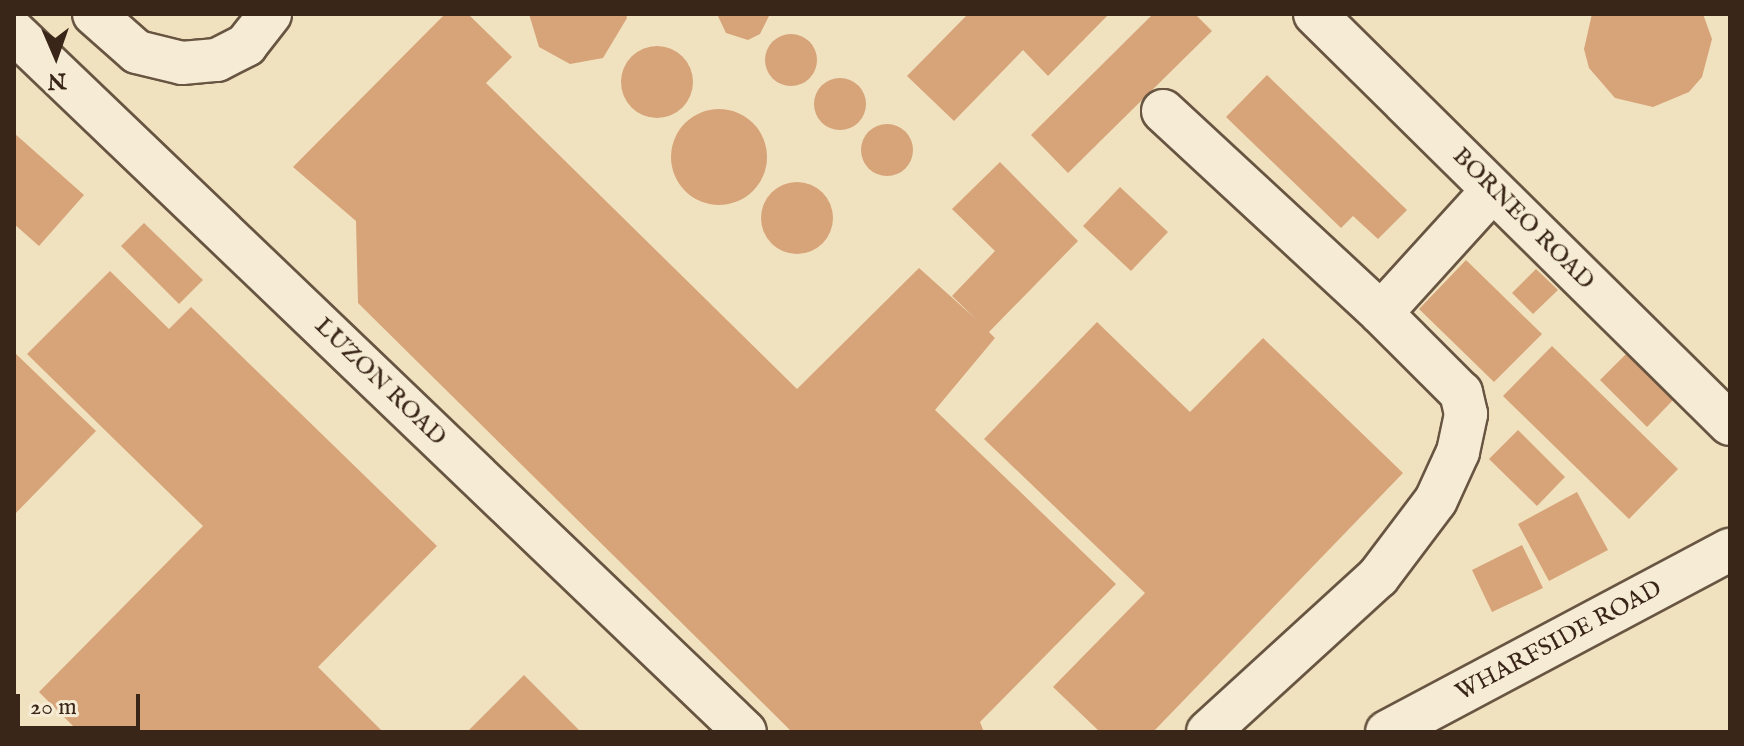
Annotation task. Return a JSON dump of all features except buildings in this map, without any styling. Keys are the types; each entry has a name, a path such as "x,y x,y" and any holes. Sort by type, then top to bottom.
{"street":[{"path":"94,14 137,52 182,63 217,60 246,45 270,14"},
{"name":"BORNEO ROAD","path":"1315,14 1730,424"},
{"name":"LUZON ROAD","path":"14,32 745,732"},
{"path":"1163,111 1381,313 1461,393 1466,414 1458,452 1416,532 1378,577 1208,732"},
{"path":"1381,313 1493,190"},
{"name":"WHARFSIDE ROAD","path":"1387,732 1730,550"}]}
